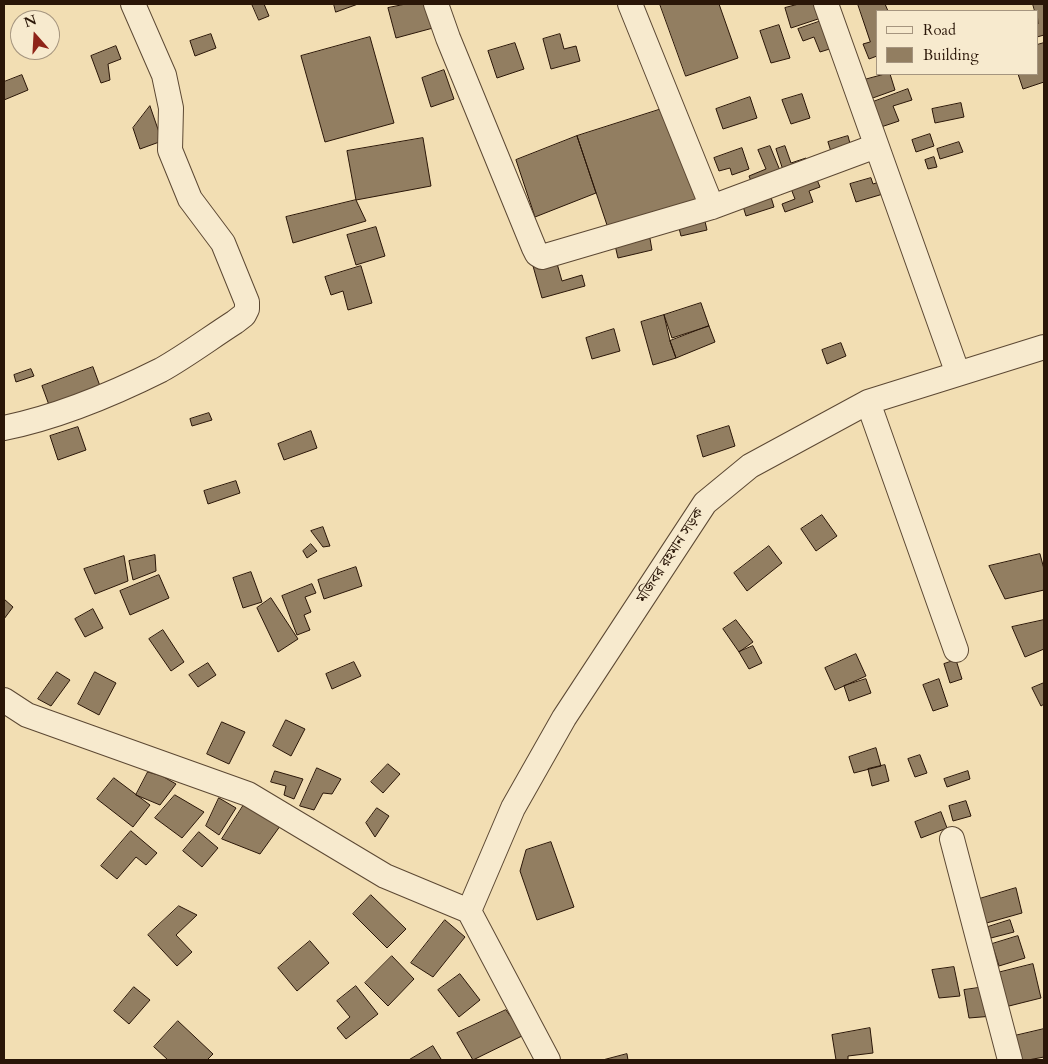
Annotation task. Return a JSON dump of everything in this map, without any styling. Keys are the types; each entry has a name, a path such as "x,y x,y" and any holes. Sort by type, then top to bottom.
{"street":[{"path":"4,428 29,423 96,400 162,369 244,315 247,309 242,286 223,243 190,199 170,150 171,108 164,75 133,4"},
{"path":"436,4 448,38 537,254 542,257 712,208 876,146"},
{"path":"630,4 712,208"},
{"path":"826,4 958,374"},
{"name":"মজিবর রহমান সড়ক","path":"469,912 513,808 564,718 705,504 750,466 868,402 1044,347"},
{"path":"868,402 956,650"},
{"path":"4,700 27,715 248,794 385,876 469,912 548,1060"},
{"path":"952,839 1010,1060"}],"building":[{"path":"252,4 264,4 269,16 259,20"},
{"path":"334,4 358,4 336,12"},
{"path":"406,4 426,4 433,28 396,38 388,8"},
{"path":"660,4 719,4 738,58 686,76"},
{"path":"799,4 820,4 824,17 791,28 785,8"},
{"path":"858,4 885,4 888,10 876,10 876,56 869,59 863,44 870,42"},
{"path":"1033,4 1044,4 1044,35 1038,37 1038,10 1035,10"},
{"path":"827,19 836,47 820,52 814,37 803,41 798,29"},
{"path":"779,25 790,58 771,63 760,31"},
{"path":"211,34 216,48 195,56 190,41"},
{"path":"560,34 564,49 576,46 580,61 551,69 543,39"},
{"path":"370,37 394,123 325,142 301,56"},
{"path":"515,43 524,69 497,78 488,51"},
{"path":"1044,43 1044,82 1023,89 1018,75 1038,75 1038,45"},
{"path":"116,46 121,59 108,64 110,80 101,83 91,56"},
{"path":"444,70 454,99 431,107 422,78"},
{"path":"22,75 28,90 4,100 4,82"},
{"path":"882,75 890,75 895,90 870,99 864,80"},
{"path":"908,89 912,100 893,106 899,121 881,127 873,102"},
{"path":"802,94 810,118 791,124 782,100"},
{"path":"750,97 757,118 723,129 716,109"},
{"path":"961,103 964,117 935,123 932,109"},
{"path":"150,106 162,141 140,149 133,128"},
{"path":"668,107 697,201 608,228 577,136"},
{"path":"930,134 934,146 916,152 912,140"},
{"path":"577,136 596,193 535,217 516,160"},
{"path":"848,136 852,151 833,158 828,142"},
{"path":"423,138 431,186 356,200 347,151"},
{"path":"959,142 963,152 940,159 937,149"},
{"path":"770,146 783,178 754,189 749,176 766,169 758,150"},
{"path":"785,146 791,163 806,158 809,168 785,176 776,149"},
{"path":"742,148 749,169 732,175 730,168 719,171 714,158"},
{"path":"934,157 937,167 928,169 925,160"},
{"path":"816,177 820,187 809,191 813,202 785,212 782,204 795,199 790,186"},
{"path":"871,178 873,184 879,182 883,194 856,202 850,184"},
{"path":"770,194 774,207 746,216 742,203"},
{"path":"356,200 366,221 293,243 286,217"},
{"path":"704,217 707,230 681,236 678,224"},
{"path":"376,227 385,256 356,265 347,235"},
{"path":"649,233 652,250 618,258 614,241"},
{"path":"556,260 562,281 582,275 585,286 542,298 533,266"},
{"path":"361,266 372,303 348,310 343,291 331,295 325,277"},
{"path":"701,303 709,326 672,338 664,315"},
{"path":"664,315 676,358 653,365 641,322"},
{"path":"709,326 715,342 676,358 670,341"},
{"path":"614,329 620,351 592,359 586,338"},
{"path":"841,343 846,356 827,364 822,350"},
{"path":"93,367 100,386 49,405 42,386"},
{"path":"31,369 34,376 16,382 14,375"},
{"path":"209,413 212,420 192,426 190,419"},
{"path":"729,426 735,446 703,457 697,436"},
{"path":"78,427 86,450 58,460 50,436"},
{"path":"311,431 317,448 284,460 278,444"},
{"path":"236,481 240,493 208,504 204,491"},
{"path":"822,515 837,536 816,551 801,529"},
{"path":"323,527 330,546 323,547 311,531"},
{"path":"311,544 317,551 307,558 303,551"},
{"path":"769,546 782,563 747,591 734,573"},
{"path":"1040,554 1044,569 1044,590 1005,599 989,566"},
{"path":"155,555 156,571 133,580 129,561"},
{"path":"124,556 128,581 95,594 84,569"},
{"path":"356,567 362,586 324,599 318,580"},
{"path":"251,572 262,602 243,608 233,578"},
{"path":"159,575 169,598 130,615 120,591"},
{"path":"312,584 316,593 305,597 311,612 304,615 310,630 297,635 282,596"},
{"path":"271,598 298,639 278,652 257,608"},
{"path":"4,599 13,607 4,619"},
{"path":"93,609 103,628 85,637 75,619"},
{"path":"736,620 753,642 739,652 723,629"},
{"path":"1044,620 1044,649 1025,657 1012,627"},
{"path":"163,630 184,662 171,671 149,639"},
{"path":"753,646 762,663 749,669 739,652"},
{"path":"856,654 866,676 835,690 825,668"},
{"path":"956,660 962,679 950,683 944,664"},
{"path":"354,662 361,676 332,689 326,674"},
{"path":"208,663 216,675 198,687 189,675"},
{"path":"57,672 70,680 51,706 38,699"},
{"path":"95,672 116,683 99,715 78,704"},
{"path":"866,679 871,693 849,701 844,686"},
{"path":"939,679 948,706 933,711 923,685"},
{"path":"1044,683 1044,704 1041,706 1032,688"},
{"path":"286,720 305,729 291,756 273,746"},
{"path":"222,722 245,732 229,764 207,754"},
{"path":"876,748 881,766 854,773 849,757"},
{"path":"920,755 927,773 915,777 908,759"},
{"path":"388,764 400,774 383,793 371,782"},
{"path":"885,765 889,781 872,786 868,769"},
{"path":"317,768 341,779 332,794 323,793 314,810 300,806"},
{"path":"275,771 303,779 294,799 284,795 286,786 271,782"},
{"path":"968,771 970,779 947,787 944,779"},
{"path":"148,772 162,776 176,784 160,805 136,795"},
{"path":"114,778 150,805 133,827 97,799"},
{"path":"175,795 204,812 182,838 155,818"},
{"path":"219,798 236,808 219,835 206,826"},
{"path":"966,801 971,816 953,821 949,806"},
{"path":"245,803 283,822 260,854 222,839"},
{"path":"377,808 389,816 375,837 366,823"},
{"path":"941,812 947,828 921,838 915,822"},
{"path":"131,831 157,853 146,865 136,857 117,879 101,866"},
{"path":"199,832 218,848 202,867 183,851"},
{"path":"551,842 574,907 537,920 520,871 526,850"},
{"path":"1016,888 1022,913 983,924 976,900"},
{"path":"371,895 406,929 387,948 353,914"},
{"path":"179,906 197,915 176,935 192,952 177,966 148,935"},
{"path":"445,920 465,937 433,977 411,963"},
{"path":"1010,920 1014,932 991,938 988,927"},
{"path":"1018,936 1025,958 999,966 992,944"},
{"path":"310,941 329,963 297,991 278,968"},
{"path":"392,956 414,979 388,1006 365,983"},
{"path":"1033,964 1041,998 1001,1008 993,974"},
{"path":"954,967 960,996 939,998 932,970"},
{"path":"460,974 480,1000 459,1017 438,990"},
{"path":"356,986 378,1014 346,1039 337,1028 350,1017 337,1001"},
{"path":"134,987 150,1000 129,1024 114,1011"},
{"path":"985,987 993,1016 969,1018 964,990"},
{"path":"506,1010 524,1035 473,1060 457,1033"},
{"path":"178,1021 213,1054 207,1060 168,1060 154,1047"},
{"path":"870,1028 873,1053 848,1056 848,1060 836,1060 832,1035"},
{"path":"1044,1029 1044,1057 1014,1060 1010,1037"},
{"path":"433,1046 441,1059 409,1060"},
{"path":"627,1054 628,1060 603,1060"}]}
